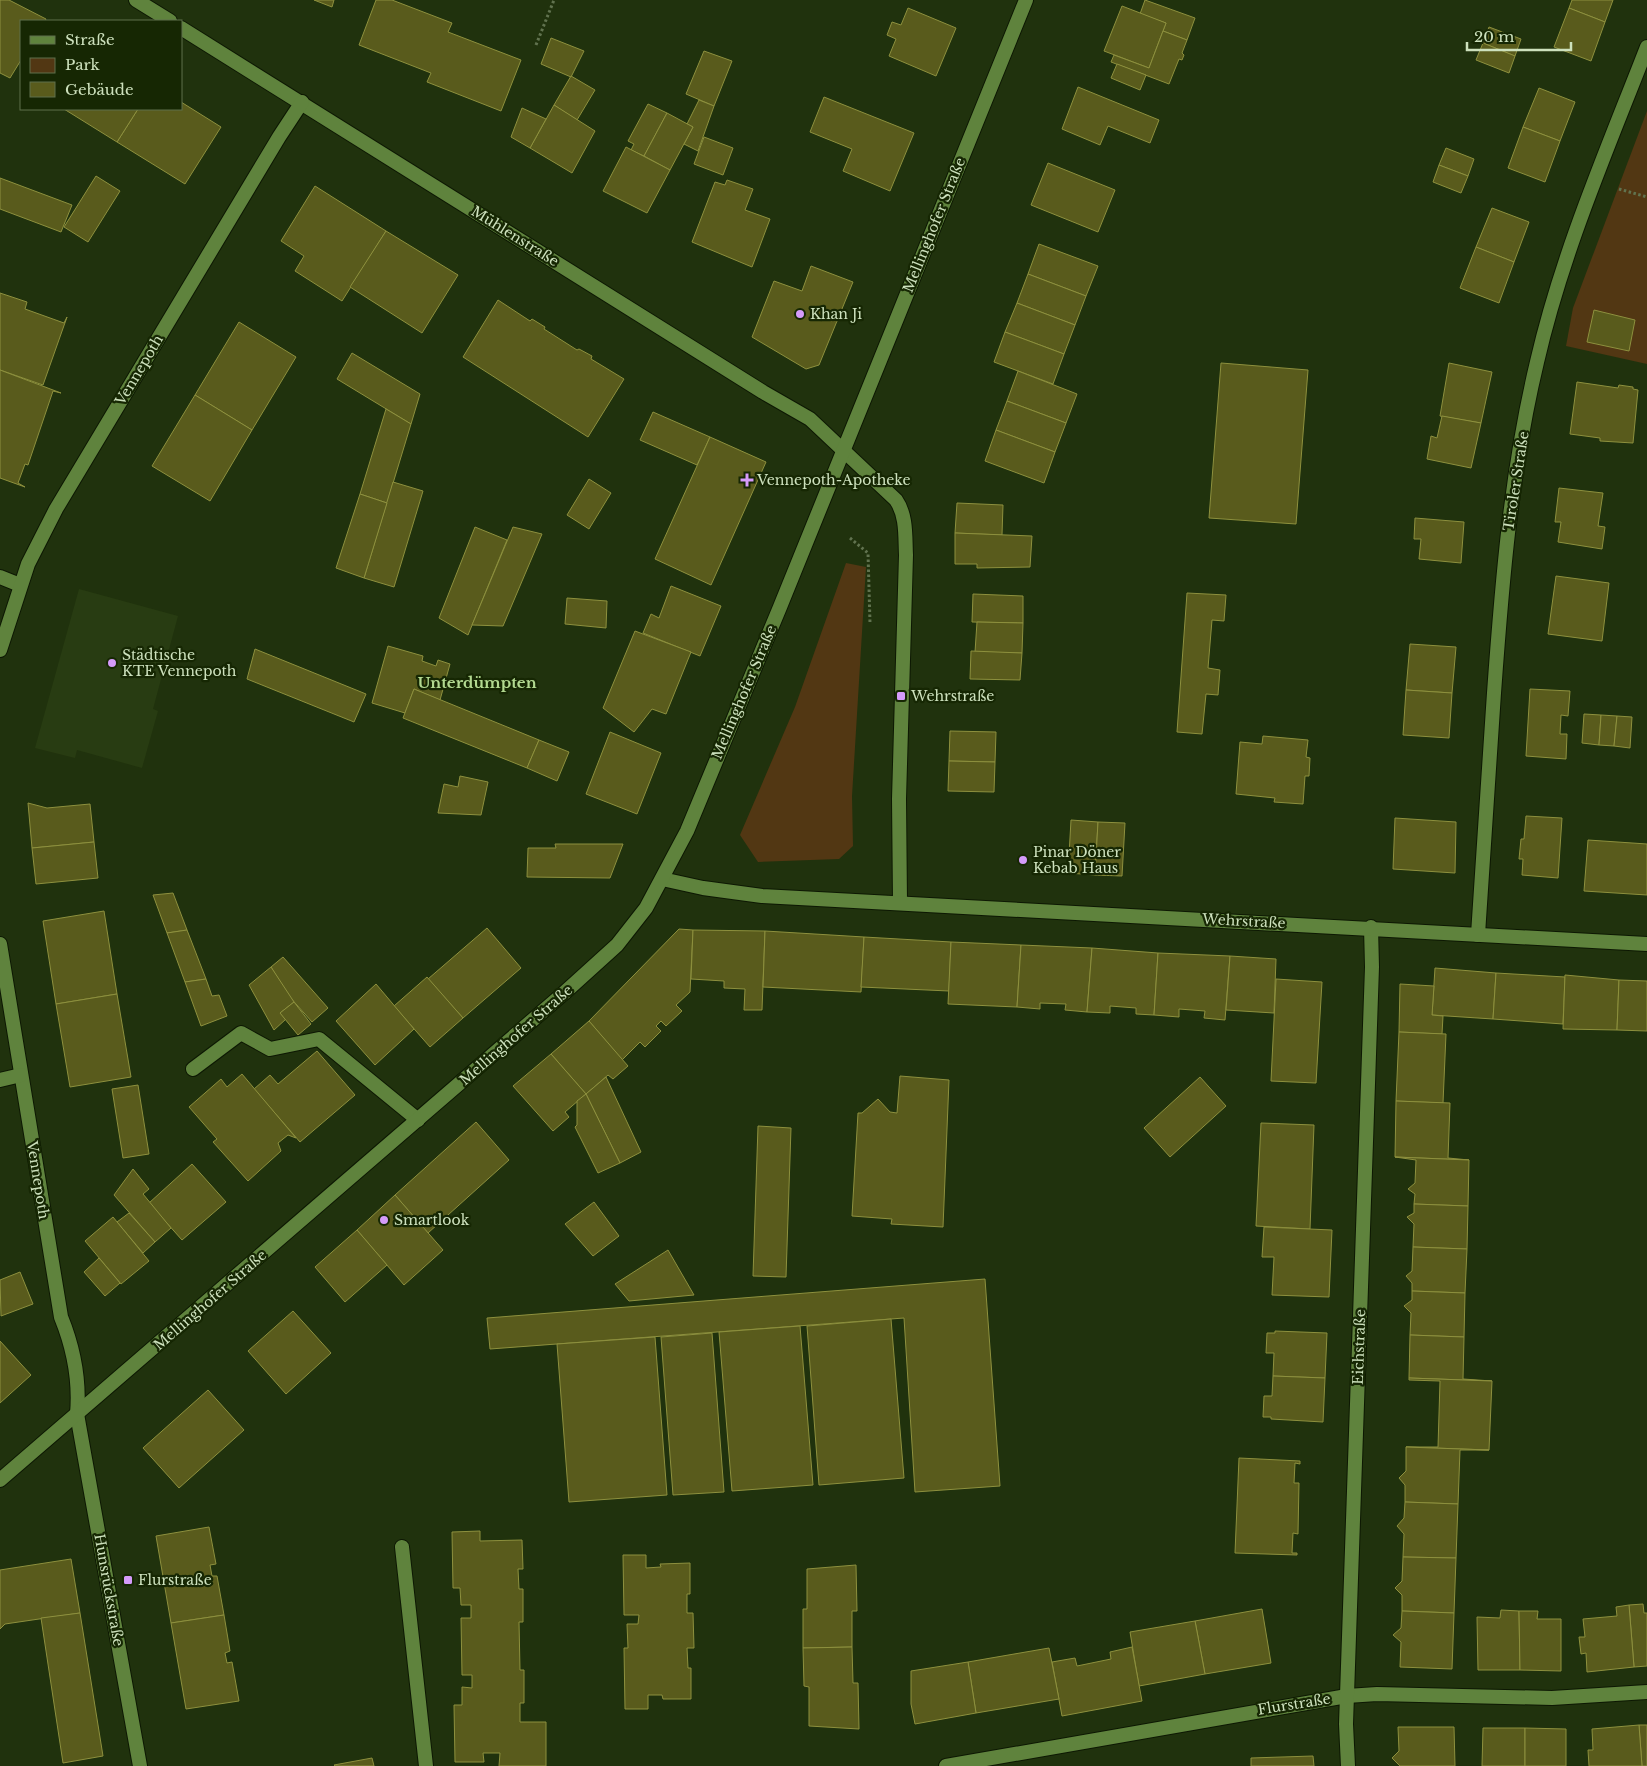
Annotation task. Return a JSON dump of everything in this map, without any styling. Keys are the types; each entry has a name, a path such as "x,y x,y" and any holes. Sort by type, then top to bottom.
{"street":[{"path":"136,0 168,20"},
{"name":"Mellinghofer Straße","path":"0,1480 609,953 646,908 686,831 844,450 1026,0"},
{"name":"Mühlenstraße","path":"182,29 763,392 810,419 844,450"},
{"name":"Tiroler Straße","path":"1478,935 1502,572 1510,506 1536,364 1547,320 1569,250 1647,47"},
{"name":"Vennepoth","path":"0,650 20,585 41,538 65,494 279,137 302,102"},
{"path":"844,450 896,500 901,508 904,519 906,556 899,799 900,902"},
{"path":"0,577 20,585"},
{"name":"Wehrstraße","path":"662,879 703,888 762,896 1371,927 1647,944"},
{"name":"Eichstraße","path":"1348,1766 1347,1696 1372,967 1371,927"},
{"name":"Vennepoth","path":"0,944 61,1317 74,1353 77,1376 77,1414"},
{"path":"193,1069 241,1033 270,1049 319,1039 418,1120"},
{"path":"0,1080 21,1075"},
{"name":"Hunsrückstraße","path":"77,1414 140,1766"},
{"path":"402,1547 426,1766"},
{"name":"Flurstraße","path":"946,1766 1347,1696 1387,1694 1552,1698 1647,1692"}],"path":[{"path":"536,45 554,0"},
{"path":"1595,182 1647,197"},
{"path":"850,538 868,553 870,622"}],"shaded area":[{"name":"Städtische KTE Vennepoth","path":"79,589 178,616 153,709 158,711 142,768 77,750 75,758 35,748"}],"green space":[{"path":"1647,111 1647,364 1566,346 1573,308"},
{"path":"846,563 866,567 852,796 853,846 839,859 758,862 740,835 795,707"}],"building":[{"path":"0,0 9,0 46,19 20,20 20,62 10,78 0,73"},
{"path":"314,0 334,0 332,7"},
{"path":"376,0 392,0 452,23 448,32 521,60 501,111 427,82 431,73 359,45"},
{"path":"1145,0 1195,18 1187,40 1163,31 1166,23 1140,14"},
{"path":"1572,0 1613,0 1605,22 1569,8"},
{"path":"1122,6 1166,23 1149,68 1104,51"},
{"path":"908,8 956,28 936,76 889,56 896,39 887,35 892,22 901,25"},
{"path":"1569,8 1605,22 1591,61 1554,47"},
{"path":"1489,27 1521,39 1515,56 1483,43"},
{"path":"1163,31 1187,40 1182,53 1184,55 1182,60 1179,59 1169,84 1111,62 1114,55 1149,68"},
{"path":"551,38 584,51 571,77 541,64"},
{"path":"1483,43 1515,56 1509,73 1476,60"},
{"path":"704,51 732,61 714,106 686,94"},
{"path":"1117,64 1146,75 1140,90 1111,78"},
{"path":"571,76 595,90 577,120 554,105"},
{"path":"1078,87 1159,120 1150,143 1108,126 1100,145 1062,129"},
{"path":"1539,88 1575,102 1560,141 1523,127"},
{"path":"824,97 914,133 890,191 843,171 852,149 810,132"},
{"path":"699,100 714,106 698,151 684,144 693,127 687,124"},
{"path":"182,103 221,127 185,184 117,142 137,110 182,110"},
{"path":"648,104 667,113 644,156 631,150 634,144 628,141"},
{"path":"554,105 595,131 572,173 530,148"},
{"path":"522,108 546,119 530,148 511,137"},
{"path":"66,110 137,110 117,142"},
{"path":"667,113 693,127 670,170 644,156"},
{"path":"1523,127 1560,141 1545,182 1508,168"},
{"path":"704,137 733,148 723,175 694,164"},
{"path":"626,147 670,170 647,213 603,191"},
{"path":"1446,148 1474,159 1468,176 1439,165"},
{"path":"1048,163 1115,190 1098,232 1031,205"},
{"path":"1439,165 1468,176 1461,193 1433,182"},
{"path":"96,176 120,191 88,242 64,227"},
{"path":"0,178 72,205 61,232 0,209"},
{"path":"727,180 753,189 745,210 770,219 752,267 692,242 715,182 725,185"},
{"path":"315,186 386,231 342,301 295,271 304,256 281,241"},
{"path":"1492,208 1529,222 1514,262 1476,247"},
{"path":"386,231 458,275 422,333 350,287"},
{"path":"1039,244 1098,266 1086,296 1028,274"},
{"path":"1476,247 1514,262 1499,303 1460,288"},
{"name":"Khan Ji","path":"811,266 853,282 819,365 806,369 752,337 774,281 802,291"},
{"path":"1028,274 1086,296 1075,325 1017,303"},
{"path":"0,293 27,302 25,309 64,323 67,317 43,385 0,370"},
{"path":"498,300 530,321 532,319 545,327 544,329 577,350 579,349 592,356 591,359 624,379 588,437 463,357"},
{"path":"1017,303 1075,325 1064,354 1005,332"},
{"path":"1594,310 1635,320 1629,351 1587,342"},
{"path":"239,322 296,357 252,430 195,395"},
{"path":"1005,332 1064,354 1053,384 994,362"},
{"path":"352,353 420,394 411,424 337,379"},
{"path":"1221,363 1308,370 1296,524 1209,518"},
{"path":"1449,363 1492,372 1481,423 1440,416"},
{"path":"0,370 61,393 53,391 28,465 25,464 18,483 25,487 0,478"},
{"path":"1018,371 1077,394 1066,423 1007,401"},
{"path":"1577,382 1618,388 1619,385 1633,387 1633,389 1638,390 1633,443 1600,441 1600,438 1570,434"},
{"path":"195,395 252,430 210,501 152,466"},
{"path":"1007,401 1066,423 1055,452 996,430"},
{"path":"386,409 411,424 387,503 360,494"},
{"path":"653,412 710,437 697,465 640,440"},
{"path":"1442,416 1481,423 1471,468 1427,459 1431,436 1437,438"},
{"path":"996,430 1055,452 1044,483 985,461"},
{"path":"710,437 766,462 711,585 655,559"},
{"path":"589,479 611,493 589,529 567,515"},
{"path":"393,482 423,491 394,587 364,578"},
{"path":"1559,488 1603,493 1598,526 1605,527 1602,549 1558,542 1561,522 1555,522"},
{"path":"360,494 387,503 364,578 336,568"},
{"path":"957,503 1003,505 1002,535 955,533"},
{"path":"1415,518 1464,522 1461,563 1419,559 1421,539 1414,539"},
{"path":"475,527 507,540 468,635 439,618"},
{"path":"513,527 542,534 503,626 472,625"},
{"path":"955,533 1032,536 1030,567 977,568 977,564 955,564"},
{"path":"1556,576 1609,583 1602,641 1548,634"},
{"path":"671,586 721,606 700,656 643,633 651,614 659,618"},
{"path":"1187,593 1226,595 1224,621 1212,620 1208,668 1220,670 1218,695 1206,694 1202,734 1177,732"},
{"path":"973,594 1023,596 1023,623 972,622"},
{"path":"567,598 607,601 606,628 565,624"},
{"path":"977,622 1023,623 1022,653 975,652"},
{"path":"635,631 691,652 666,714 652,709 634,732 603,708"},
{"path":"1410,644 1456,647 1452,693 1406,690"},
{"path":"388,646 423,656 422,661 436,666 438,660 450,664 440,700 414,689 405,713 372,703"},
{"path":"255,649 366,694 354,722 247,679"},
{"path":"971,651 1022,653 1020,680 970,679"},
{"path":"414,689 539,740 527,768 403,718"},
{"path":"1530,689 1570,691 1568,716 1561,715 1560,734 1567,734 1566,759 1526,756"},
{"path":"1406,690 1452,693 1449,738 1403,735"},
{"path":"1584,714 1601,715 1599,745 1582,743"},
{"path":"1601,715 1617,716 1614,746 1599,745"},
{"path":"1617,716 1632,717 1630,748 1614,746"},
{"path":"950,731 996,732 995,762 949,761"},
{"path":"610,732 661,753 637,814 586,794"},
{"path":"1263,736 1308,740 1306,757 1310,758 1309,776 1305,776 1303,804 1274,802 1275,798 1236,794 1240,742 1262,744"},
{"path":"539,740 569,752 557,781 527,768"},
{"path":"949,761 995,762 994,792 948,791"},
{"path":"460,776 488,782 481,815 438,813 444,784 458,787"},
{"path":"28,803 47,808 90,804 94,842 32,848"},
{"path":"1526,816 1562,818 1558,878 1522,875 1523,859 1519,859 1521,839 1524,839"},
{"path":"1395,818 1456,822 1455,873 1393,869"},
{"path":"1071,820 1098,822 1095,875 1068,873"},
{"path":"1098,822 1125,823 1122,876 1095,875"},
{"path":"1588,840 1647,844 1647,895 1584,891"},
{"path":"94,842 98,878 36,884 32,848"},
{"path":"555,844 623,844 610,878 527,877 528,848 556,848"},
{"path":"173,893 187,930 167,933 153,895"},
{"path":"104,911 117,994 56,1004 43,921"},
{"path":"487,928 521,968 463,1018 428,979"},
{"path":"679,929 693,930 690,992 676,1005 682,1011 666,1026 661,1021 656,1026 661,1031 645,1047 640,1042 622,1060 589,1021"},
{"path":"187,930 206,979 185,982 167,933"},
{"path":"693,930 765,931 762,1010 744,1010 745,989 724,988 724,981 691,979"},
{"path":"765,931 864,937 861,992 763,987"},
{"path":"864,937 951,942 949,991 861,987"},
{"path":"951,942 1021,945 1017,1007 948,1004"},
{"path":"1021,945 1092,948 1087,1012 1065,1010 1066,1004 1040,1003 1040,1009 1017,1007"},
{"path":"1092,948 1158,953 1154,1015 1136,1014 1136,1008 1110,1006 1110,1013 1087,1012"},
{"path":"1158,953 1230,956 1225,1020 1204,1018 1205,1011 1179,1009 1179,1017 1154,1015"},
{"path":"1230,956 1276,959 1274,1013 1226,1010"},
{"path":"283,957 328,1008 312,1022 288,995 271,967"},
{"path":"271,967 294,1002 280,1013 286,1019 274,1030 249,985"},
{"path":"1435,968 1496,973 1493,1019 1432,1015"},
{"path":"1496,973 1565,977 1563,1024 1493,1019"},
{"path":"1565,975 1619,980 1617,1030 1563,1029"},
{"path":"427,977 463,1018 430,1047 394,1006"},
{"path":"206,979 212,996 219,995 227,1016 201,1026 185,982"},
{"path":"1276,979 1322,982 1316,1083 1271,1081"},
{"path":"1619,980 1647,981 1647,1031 1617,1030"},
{"path":"376,984 414,1029 375,1065 336,1021"},
{"path":"1400,984 1434,986 1432,1015 1443,1016 1442,1034 1399,1032"},
{"path":"117,994 131,1077 70,1087 56,1004"},
{"path":"294,1002 311,1024 298,1035 280,1013"},
{"path":"589,1021 628,1066 613,1079 608,1075 586,1094 551,1054"},
{"path":"1399,1032 1446,1034 1443,1103 1396,1101"},
{"path":"317,1051 355,1095 300,1142 254,1089 270,1075 278,1084"},
{"path":"551,1054 586,1094 565,1112 569,1117 553,1131 513,1086"},
{"path":"242,1074 296,1138 288,1135 278,1143 281,1151 248,1181 213,1142 217,1139 189,1107 221,1079 227,1087"},
{"path":"900,1076 949,1080 943,1227 891,1224 892,1219 852,1216 858,1113 862,1113 878,1099 890,1112 897,1113"},
{"path":"606,1077 641,1152 620,1163 586,1094"},
{"path":"1200,1077 1226,1106 1170,1157 1144,1128"},
{"path":"138,1085 149,1154 123,1158 112,1089"},
{"path":"586,1094 620,1163 598,1173 575,1127 577,1125 577,1101"},
{"path":"1396,1101 1450,1103 1448,1158 1469,1160 1395,1157"},
{"path":"476,1122 509,1160 428,1233 395,1195"},
{"path":"1261,1123 1314,1125 1310,1229 1256,1226"},
{"path":"758,1126 791,1128 786,1277 753,1276"},
{"path":"1395,1157 1469,1160 1468,1206 1414,1204 1415,1194 1408,1189 1415,1183 1416,1160"},
{"path":"192,1164 226,1202 182,1240 149,1203"},
{"path":"133,1169 149,1189 143,1194 171,1228 155,1242 114,1195"},
{"path":"395,1195 443,1250 404,1285 357,1230"},
{"path":"594,1202 619,1236 593,1256 565,1224"},
{"path":"1414,1204 1468,1206 1467,1249 1413,1247 1414,1224 1407,1217 1414,1213"},
{"path":"129,1213 155,1242 143,1253 117,1222"},
{"path":"113,1217 149,1261 121,1284 85,1241"},
{"path":"1264,1227 1332,1230 1329,1297 1272,1295 1274,1257 1262,1257"},
{"path":"357,1230 387,1265 345,1302 315,1267"},
{"path":"1413,1247 1467,1249 1465,1293 1412,1291 1412,1283 1406,1276 1412,1271"},
{"path":"668,1250 694,1295 629,1301 615,1284"},
{"path":"99,1258 120,1283 105,1296 84,1272"},
{"path":"20,1272 33,1304 1,1316 0,1280"},
{"path":"985,1279 1000,1486 915,1492 904,1318 490,1349 487,1318"},
{"path":"1412,1291 1465,1293 1464,1337 1410,1335 1411,1313 1404,1306 1412,1300"},
{"path":"293,1311 331,1353 286,1394 248,1351"},
{"path":"891,1319 904,1478 819,1485 807,1326"},
{"path":"800,1326 813,1485 732,1491 719,1332"},
{"path":"1275,1331 1327,1333 1325,1378 1273,1376 1274,1353 1266,1353 1267,1333 1275,1333"},
{"path":"712,1333 724,1492 673,1495 661,1337"},
{"path":"1410,1335 1464,1337 1463,1379 1492,1381 1409,1378"},
{"path":"655,1337 667,1495 569,1502 557,1344"},
{"path":"0,1341 31,1375 0,1403"},
{"path":"1273,1376 1325,1378 1323,1422 1263,1417 1264,1396 1272,1396"},
{"path":"1409,1378 1492,1381 1489,1450 1406,1447 1438,1447 1440,1381 1409,1380"},
{"path":"208,1390 244,1430 179,1488 143,1448"},
{"path":"1406,1447 1489,1450 1460,1450 1458,1504 1405,1502 1405,1485 1399,1478 1406,1471"},
{"path":"1239,1458 1300,1461 1300,1464 1295,1463 1294,1483 1299,1483 1298,1534 1293,1533 1292,1553 1297,1553 1297,1555 1235,1553"},
{"path":"1405,1502 1458,1504 1456,1558 1403,1557 1404,1534 1397,1526 1404,1518"},
{"path":"209,1527 216,1564 210,1565 212,1576 217,1576 224,1615 171,1623 156,1536"},
{"path":"480,1531 480,1541 522,1540 523,1569 518,1569 519,1589 523,1589 523,1622 519,1622 520,1670 524,1670 524,1703 520,1703 520,1722 546,1722 546,1766 499,1766 500,1753 483,1753 484,1762 455,1762 454,1705 462,1705 462,1687 472,1688 472,1675 462,1675 461,1618 471,1618 471,1605 461,1605 460,1588 453,1588 452,1532"},
{"path":"623,1555 646,1555 646,1568 661,1567 660,1564 690,1563 690,1594 687,1594 687,1613 693,1613 694,1648 687,1648 688,1668 691,1668 691,1699 663,1699 662,1695 648,1695 648,1709 625,1709 624,1648 628,1648 627,1624 638,1624 639,1615 624,1615"},
{"path":"1403,1557 1456,1558 1454,1613 1402,1611 1402,1595 1395,1588 1402,1581"},
{"path":"71,1559 80,1613 5,1624 0,1629 0,1570"},
{"path":"856,1565 857,1611 852,1611 852,1647 803,1648 803,1609 807,1609 807,1569"},
{"path":"1643,1604 1644,1613 1647,1613 1647,1666 1634,1667 1629,1605"},
{"path":"1629,1605 1634,1667 1587,1672 1586,1653 1581,1654 1579,1637 1585,1637 1583,1619 1617,1616 1616,1607"},
{"path":"1262,1609 1271,1663 1205,1674 1195,1621"},
{"path":"1501,1610 1519,1611 1520,1670 1478,1670 1477,1617 1500,1618"},
{"path":"1402,1611 1454,1613 1452,1669 1400,1667 1401,1642 1393,1635 1401,1628"},
{"path":"1519,1611 1538,1611 1537,1619 1561,1619 1561,1671 1520,1670"},
{"path":"80,1613 103,1756 63,1763 41,1618"},
{"path":"224,1615 230,1651 225,1653 227,1663 232,1662 239,1701 186,1709 171,1623"},
{"path":"1195,1621 1205,1674 1139,1686 1130,1632"},
{"path":"852,1647 853,1683 858,1683 859,1729 809,1726 809,1687 804,1686 803,1648"},
{"path":"1132,1647 1142,1701 1062,1716 1052,1662 1075,1658 1077,1666 1111,1659 1110,1652"},
{"path":"1049,1648 1059,1699 976,1713 968,1662"},
{"path":"968,1662 976,1713 915,1724 911,1704 911,1671"},
{"path":"1639,1725 1647,1725 1647,1766 1642,1766"},
{"path":"1639,1725 1642,1766 1589,1766 1588,1750 1593,1750 1592,1729"},
{"path":"1398,1727 1454,1727 1455,1766 1400,1766 1392,1758 1399,1751"},
{"path":"1483,1728 1525,1728 1525,1766 1482,1766"},
{"path":"1525,1728 1566,1729 1566,1766 1525,1766"},
{"path":"1313,1756 1314,1766 1251,1766 1251,1758"},
{"path":"372,1758 374,1766 334,1765"}],"place":[{"name":"Khan Ji","path":"800,314"},
{"name":"Vennepoth-Apotheke","path":"747,480"},
{"name":"Städtische KTE Vennepoth","path":"112,663"},
{"name":"Wehrstraße","path":"901,696"},
{"name":"Pinar Döner Kebab Haus","path":"1023,860"},
{"name":"Smartlook","path":"384,1220"},
{"name":"Flurstraße","path":"128,1580"}],"district":[{"name":"Unterdümpten","path":"477,683"}]}
